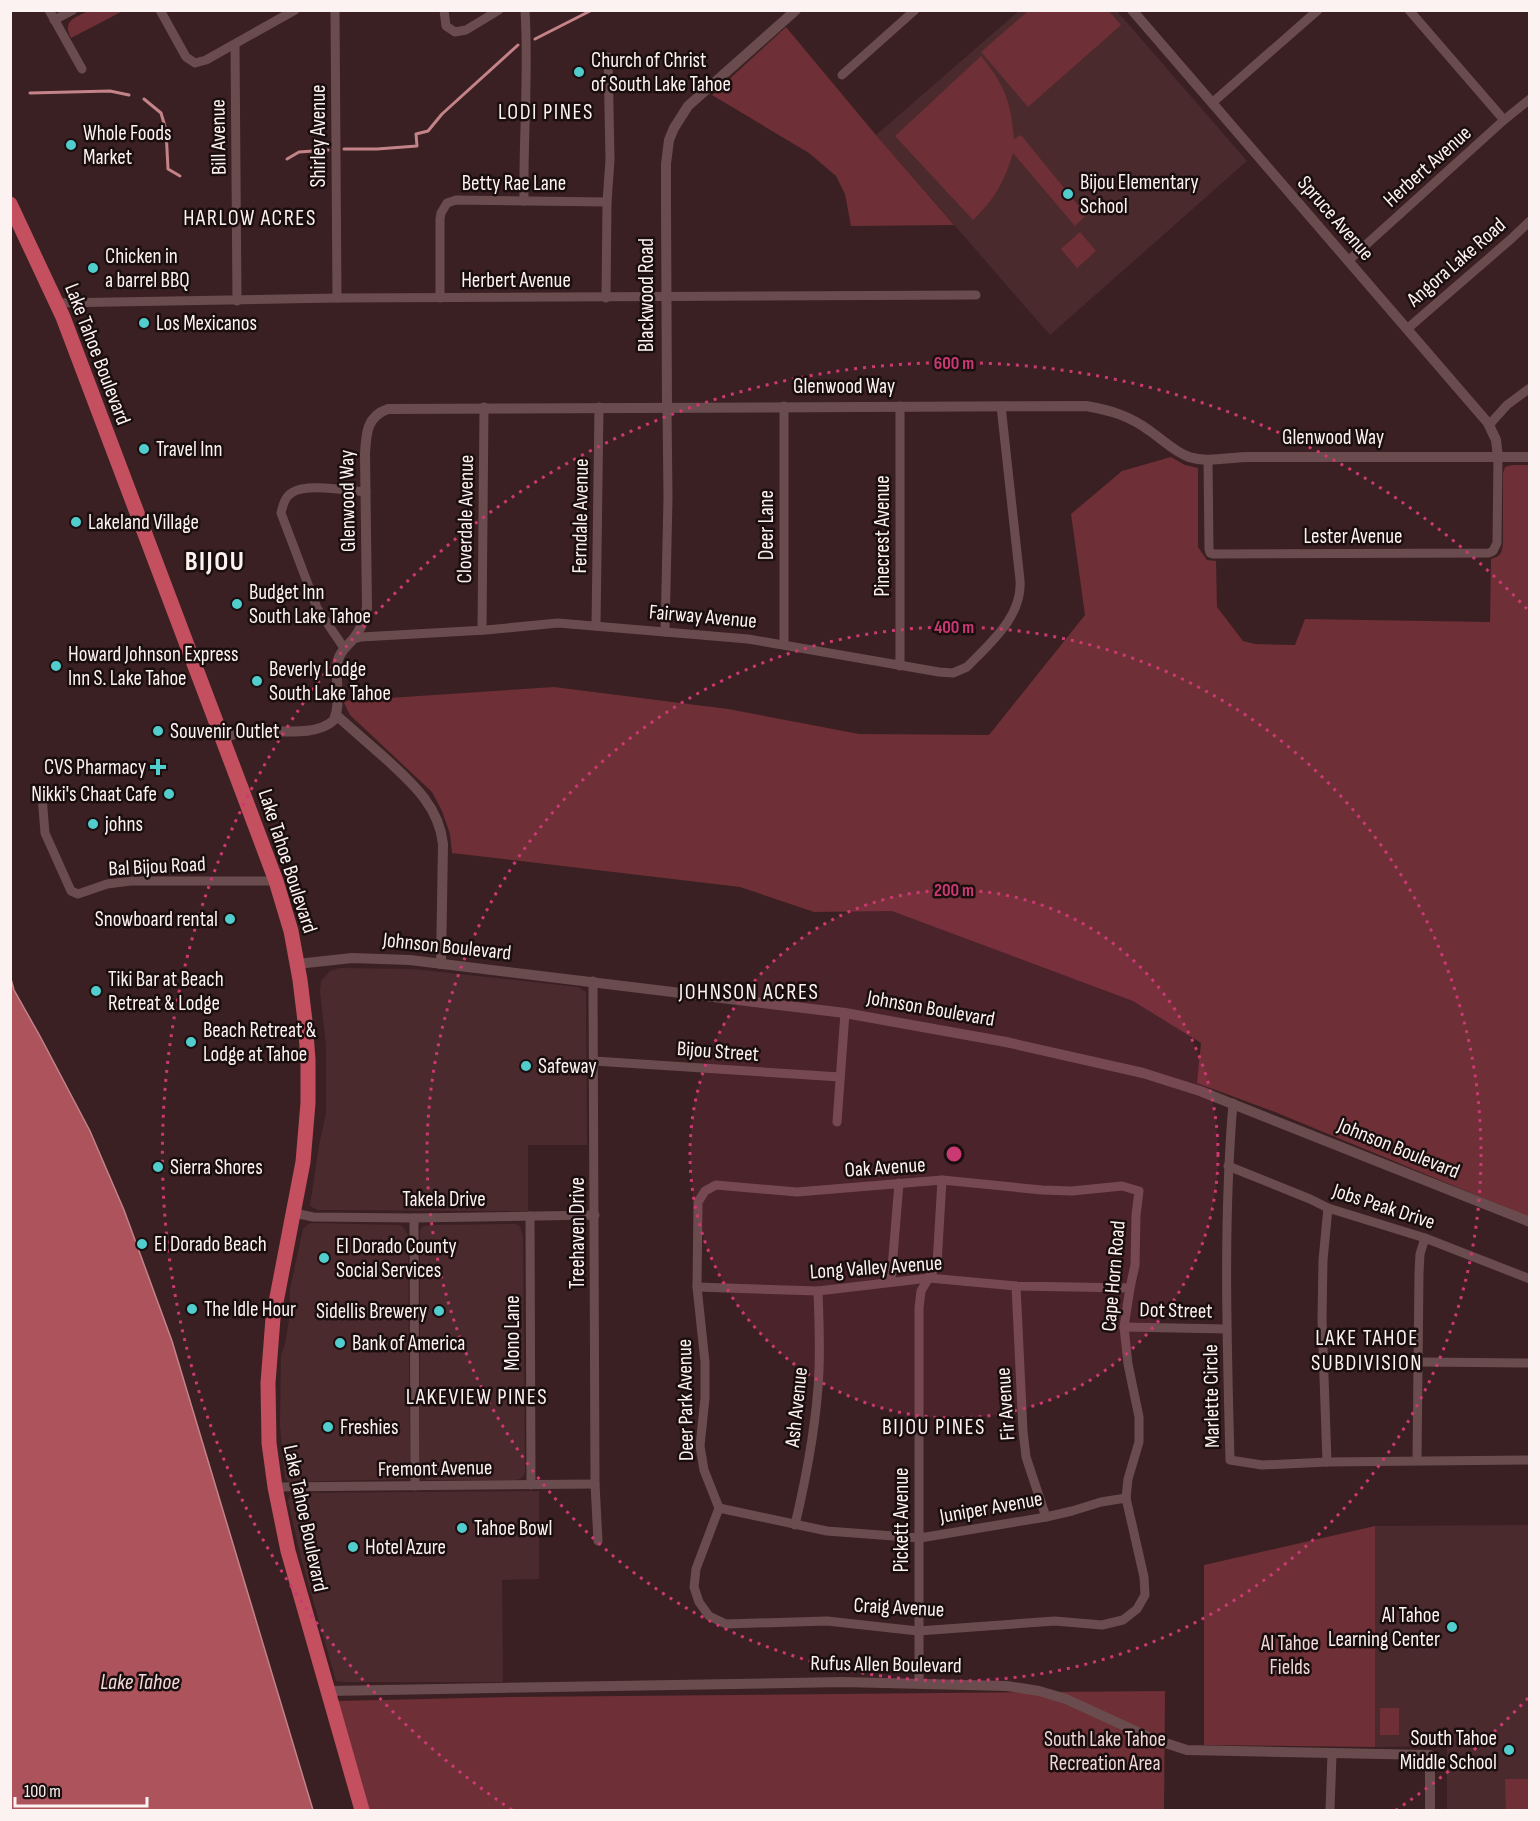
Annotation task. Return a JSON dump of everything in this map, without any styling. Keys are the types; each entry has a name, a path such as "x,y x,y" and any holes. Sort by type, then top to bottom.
{"highway":[{"name":"Lake Tahoe Boulevard","path":"10,204 57,303 276,881 291,931 305,1021 309,1089 306,1147 276,1297 269,1361 268,1426 274,1487 293,1571 362,1810"}],"street":[{"path":"49,10 82,69"},
{"path":"54,20 73,10"},
{"path":"160,10 183,54 192,63 206,60 235,45 281,14 295,10"},
{"name":"Shirley Avenue","path":"335,10 337,298"},
{"path":"444,10 446,26 450,30 460,32 499,10"},
{"path":"524,201 528,60 525,10"},
{"name":"Blackwood Road","path":"665,632 668,498 667,151 674,128 688,106 796,10"},
{"path":"842,75 915,10"},
{"name":"Spruce Avenue","path":"1132,10 1489,425 1496,440 1498,457"},
{"path":"1212,103 1318,10"},
{"path":"1409,10 1504,120"},
{"name":"Bill Avenue","path":"235,45 237,301"},
{"path":"606,297 610,160 608,57"},
{"name":"Herbert Avenue","path":"1348,261 1530,99"},
{"name":"Betty Rae Lane","path":"440,298 440,219 447,203 456,200 607,202"},
{"name":"Angora Lake Road","path":"1407,329 1530,221"},
{"name":"Herbert Avenue","path":"57,303 337,298 976,295"},
{"path":"1489,425 1507,405 1530,388"},
{"name":"Deer Lane","path":"784,406 784,644"},
{"name":"Pinecrest Avenue","path":"900,406 900,666"},
{"name":"Fairway Avenue","path":"354,639 482,630 543,623 748,639 900,666 946,672 960,671 967,667 1008,622 1020,598 1001,406"},
{"name":"Glenwood Way","path":"354,639 367,608 366,439 373,418 379,412 388,409 1086,406 1118,412 1134,420 1186,456 1208,460 1240,457 1530,457"},
{"name":"Cloverdale Avenue","path":"482,630 484,407"},
{"name":"Ferndale Avenue","path":"596,626 599,407"},
{"name":"Lester Avenue","path":"1208,460 1210,552 1218,555 1489,553 1495,549 1497,537 1498,457"},
{"path":"344,648 317,608 281,513 284,502 292,492 312,488 366,492"},
{"path":"222,739 243,732 298,731 319,728 330,723 336,715 338,661 344,648 354,639"},
{"path":"336,715 418,789 436,816 443,844 441,964"},
{"name":"Bal Bijou Road","path":"42,796 45,833 71,891 78,894 107,885 131,881 276,881"},
{"name":"Johnson Boulevard","path":"297,964 390,958 846,1013 1006,1042 1143,1073 1200,1091 1530,1222"},
{"name":"Treehaven Drive","path":"593,981 597,1541"},
{"path":"837,1122 846,1013"},
{"name":"Bijou Street","path":"594,1061 840,1077"},
{"name":"Marlette Circle","path":"1233,1103 1228,1166 1227,1329 1230,1460 1262,1465 1417,1460 1530,1460"},
{"name":"Jobs Peak Drive","path":"1228,1166 1328,1208 1425,1238 1530,1279"},
{"name":"Oak Avenue","path":"705,1191 716,1185 798,1192 942,1180 1042,1190 1072,1191 1122,1186 1139,1191"},
{"name":"Pickett Avenue","path":"919,1684 919,1308 921,1291 937,1264 942,1180"},
{"path":"891,1281 899,1183"},
{"name":"Deer Park Avenue","path":"705,1191 698,1202 698,1287 705,1362 705,1398 700,1446 704,1470 719,1508"},
{"name":"Cape Horn Road","path":"1137,1609 1145,1595 1144,1577 1126,1498 1128,1479 1139,1442 1139,1417 1128,1364 1124,1327 1135,1265 1139,1191"},
{"path":"1327,1462 1322,1320 1323,1260 1328,1208"},
{"name":"Takela Drive","path":"294,1213 313,1217 414,1218 595,1215"},
{"name":"Mono Lane","path":"530,1216 531,1485"},
{"path":"414,1218 415,1486"},
{"path":"1417,1460 1419,1263 1425,1238"},
{"name":"Long Valley Avenue","path":"698,1287 818,1291 929,1278 1016,1286 1130,1288"},
{"name":"Fir Avenue","path":"1016,1286 1026,1457 1046,1517"},
{"name":"Ash Avenue","path":"795,1525 807,1474 816,1415 819,1370 818,1291"},
{"name":"Dot Street","path":"1124,1327 1227,1329"},
{"path":"1419,1362 1530,1363"},
{"name":"Fremont Avenue","path":"274,1487 596,1484"},
{"name":"Juniper Avenue","path":"719,1508 827,1531 920,1538 1046,1517 1101,1502 1126,1498"},
{"name":"Craig Avenue","path":"719,1508 696,1569 694,1587 699,1602 709,1616 726,1624 827,1621 918,1631 1054,1622 1102,1624 1123,1620 1137,1609"},
{"name":"Rufus Allen Boulevard","path":"328,1691 843,1682 1007,1686 1040,1691 1066,1699 1159,1742 1187,1750 1430,1755 1430,1810"},
{"path":"1330,1810 1332,1754"}],"shaded area":[{"name":"Bijou Elementary School","path":"1019,11 1117,11 1247,161 1050,335 876,135"},
{"path":"339,968 413,969 578,987 586,992 587,1145 528,1145 528,1211 318,1210 310,1206 326,1114 326,1045 321,981 330,971"},
{"path":"312,1223 399,1225 408,1235 410,1472 406,1479 290,1482 285,1479 280,1425 281,1355 290,1314 290,1289 303,1229"},
{"path":"515,1224 520,1226 523,1236 524,1475 515,1480 427,1480 422,1475 420,1466 420,1231 422,1227 430,1225"},
{"path":"539,1491 539,1579 502,1580 503,1682 336,1681 301,1558 288,1501 290,1495 297,1493"},
{"name":"Al Tahoe Learning Center","path":"1529,1525 1529,1810 1447,1810 1447,1746 1375,1747 1375,1526"}],"green space":[{"path":"88,11 123,11 71,38 69,23"},
{"path":"1028,11 1109,11 1121,25 1028,107 981,52"},
{"path":"786,27 954,225 851,226 845,194 836,176 809,153 712,95"},
{"path":"981,56 996,76 1009,104 1014,139 1021,135 1086,215 1075,226 1013,153 998,190 973,220 895,136"},
{"path":"1080,232 1096,251 1077,268 1061,249"},
{"path":"1171,457 1185,465 1198,468 1198,547 1207,560 1216,561 1217,607 1243,641 1255,644 1295,645 1305,619 1490,622 1491,559 1500,554 1503,543 1503,473 1505,467 1529,465 1529,1217 1275,1112 1197,1083 1201,1043 1133,1001 892,911 814,912 740,887 452,853 450,834 432,792 350,715 343,701 554,687 728,709 859,734 989,735 1085,615 1071,514 1122,471"},
{"name":"Al Tahoe Fields","path":"1375,1526 1375,1747 1204,1745 1204,1565"},
{"name":"South Lake Tahoe Recreation Area","path":"1165,1691 1164,1810 367,1810 337,1701 510,1697"},
{"path":"1380,1708 1399,1708 1399,1735 1380,1735"},
{"path":"1505,1779 1529,1779 1529,1810 1506,1810"}],"water":[{"name":"Lake Tahoe","path":"11,979 14,990 90,1131 124,1210 172,1341 313,1810 11,1810"}],"waterway":[{"path":"535,39 592,10"},
{"path":"344,149 417,146 416,134 428,131 442,114 518,45"},
{"path":"30,93 110,91 129,95"},
{"path":"144,99 161,113 166,130 168,169 180,176"},
{"path":"287,159 299,152 328,150"}],"place":[{"name":"Church of Christ of South Lake Tahoe","path":"579,72"},
{"name":"Whole Foods Market","path":"71,145"},
{"name":"Bijou Elementary School","path":"1068,194"},
{"name":"Chicken in a barrel BBQ","path":"93,268"},
{"name":"Los Mexicanos","path":"144,323"},
{"name":"Travel Inn","path":"144,449"},
{"name":"Lakeland Village","path":"76,522"},
{"name":"Budget Inn South Lake Tahoe","path":"237,604"},
{"name":"Howard Johnson Express Inn S. Lake Tahoe","path":"56,666"},
{"name":"Beverly Lodge South Lake Tahoe","path":"257,681"},
{"name":"Souvenir Outlet","path":"158,731"},
{"name":"CVS Pharmacy","path":"158,767"},
{"name":"Nikki's Chaat Cafe","path":"169,794"},
{"name":"johns","path":"93,824"},
{"name":"Snowboard rental","path":"230,919"},
{"name":"Tiki Bar at Beach Retreat & Lodge","path":"96,991"},
{"name":"Beach Retreat & Lodge at Tahoe","path":"191,1042"},
{"name":"Safeway","path":"526,1066"},
{"name":"Sierra Shores","path":"158,1167"},
{"name":"El Dorado Beach","path":"142,1244"},
{"name":"El Dorado County Social Services","path":"324,1258"},
{"name":"The Idle Hour","path":"192,1309"},
{"name":"Sidellis Brewery","path":"439,1311"},
{"name":"Bank of America","path":"340,1343"},
{"name":"Freshies","path":"328,1427"},
{"name":"Tahoe Bowl","path":"462,1528"},
{"name":"Hotel Azure","path":"353,1547"},
{"name":"Al Tahoe Learning Center","path":"1452,1627"},
{"name":"South Tahoe Middle School","path":"1509,1750"}],"district":[{"name":"LODI PINES","path":"546,111"},
{"name":"HARLOW ACRES","path":"250,217"},
{"name":"BIJOU","path":"215,561"},
{"name":"JOHNSON ACRES","path":"749,991"},
{"name":"LAKE TAHOE SUBDIVISION","path":"1367,1350"},
{"name":"LAKEVIEW PINES","path":"477,1396"},
{"name":"BIJOU PINES","path":"934,1426"}]}
